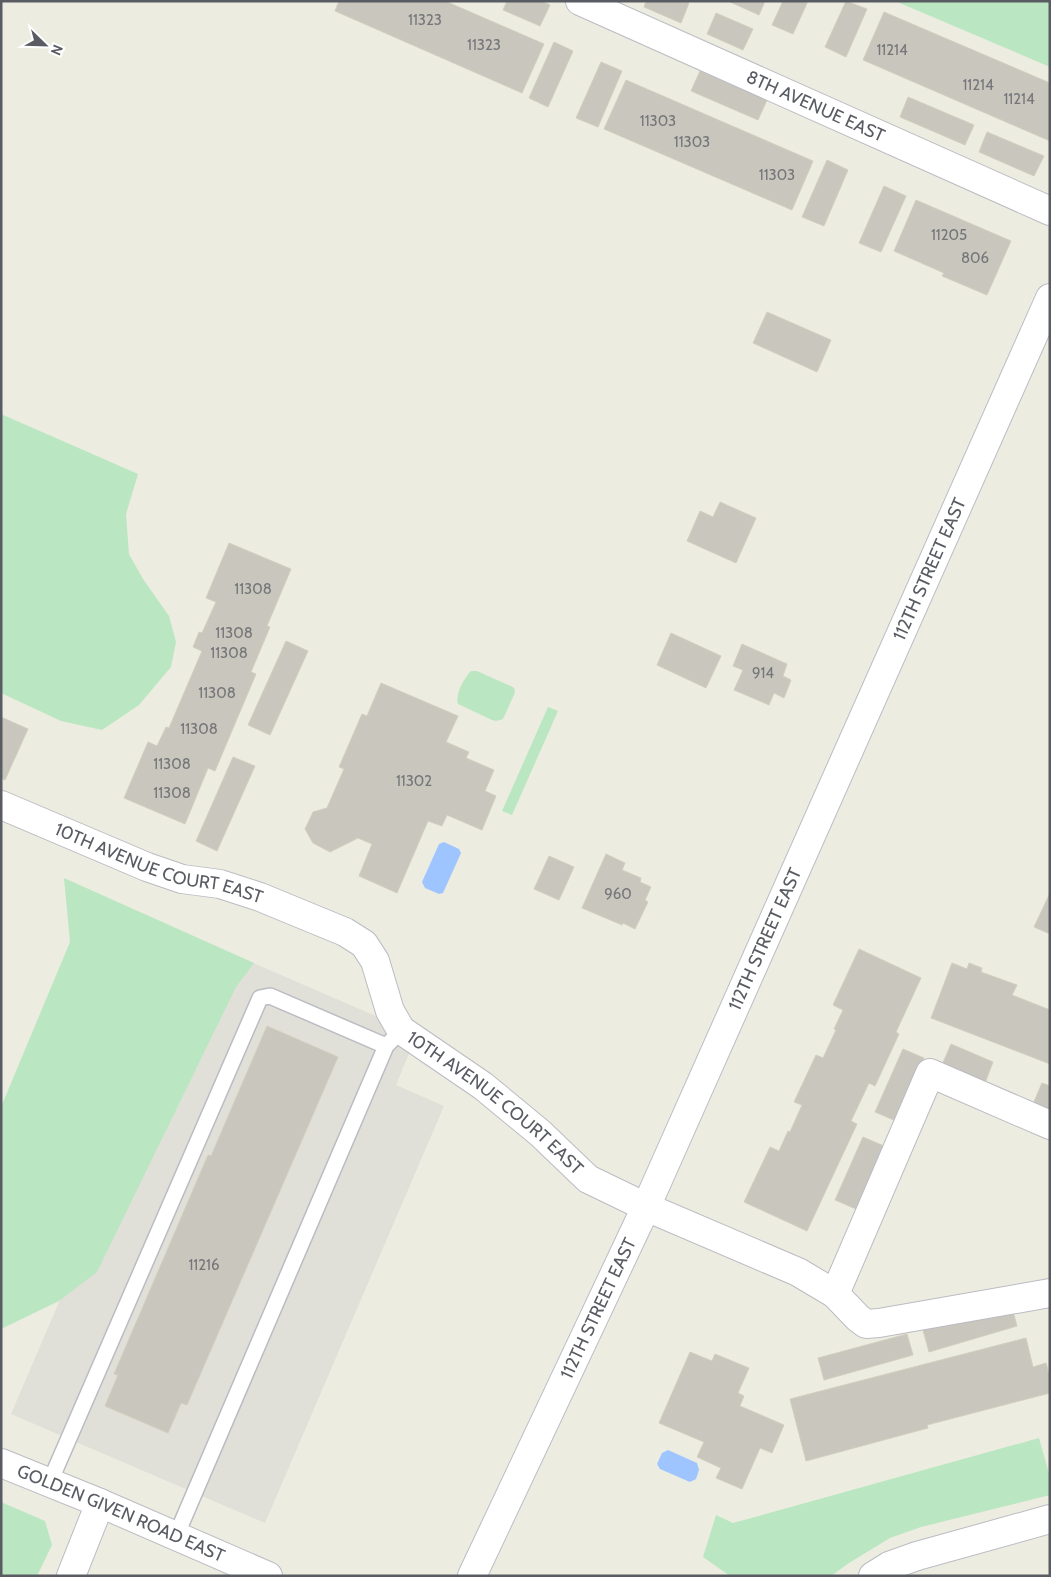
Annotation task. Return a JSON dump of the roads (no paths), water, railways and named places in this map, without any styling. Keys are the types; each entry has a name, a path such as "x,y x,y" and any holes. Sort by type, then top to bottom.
{"street":[{"name":"8TH AVENUE EAST","path":"580,1 1050,211"},
{"name":"112TH STREET EAST","path":"472,1576 646,1207 1050,298"},
{"name":"10TH AVENUE COURT EAST","path":"1,805 148,867 182,879 220,884 260,897 345,932 364,944 375,961 390,1011 394,1038 483,1086 540,1133 588,1178 646,1207 798,1272 835,1294 866,1324 1050,1293"},
{"path":"835,1294 930,1073 1050,1125"},
{"name":"GOLDEN GIVEN ROAD EAST","path":"1,1463 100,1503 268,1576"},
{"path":"71,1576 100,1503"},
{"path":"873,1576 889,1566 917,1556 1050,1519"}],"lane":[{"path":"49,1484 260,998 270,996 394,1038 176,1536"}],"water":[{"path":"444,842 459,849 461,853 443,893 439,894 425,888 422,882 439,844"},
{"path":"668,1450 697,1463 699,1470 696,1479 690,1482 660,1469 657,1464 662,1453"}]}
